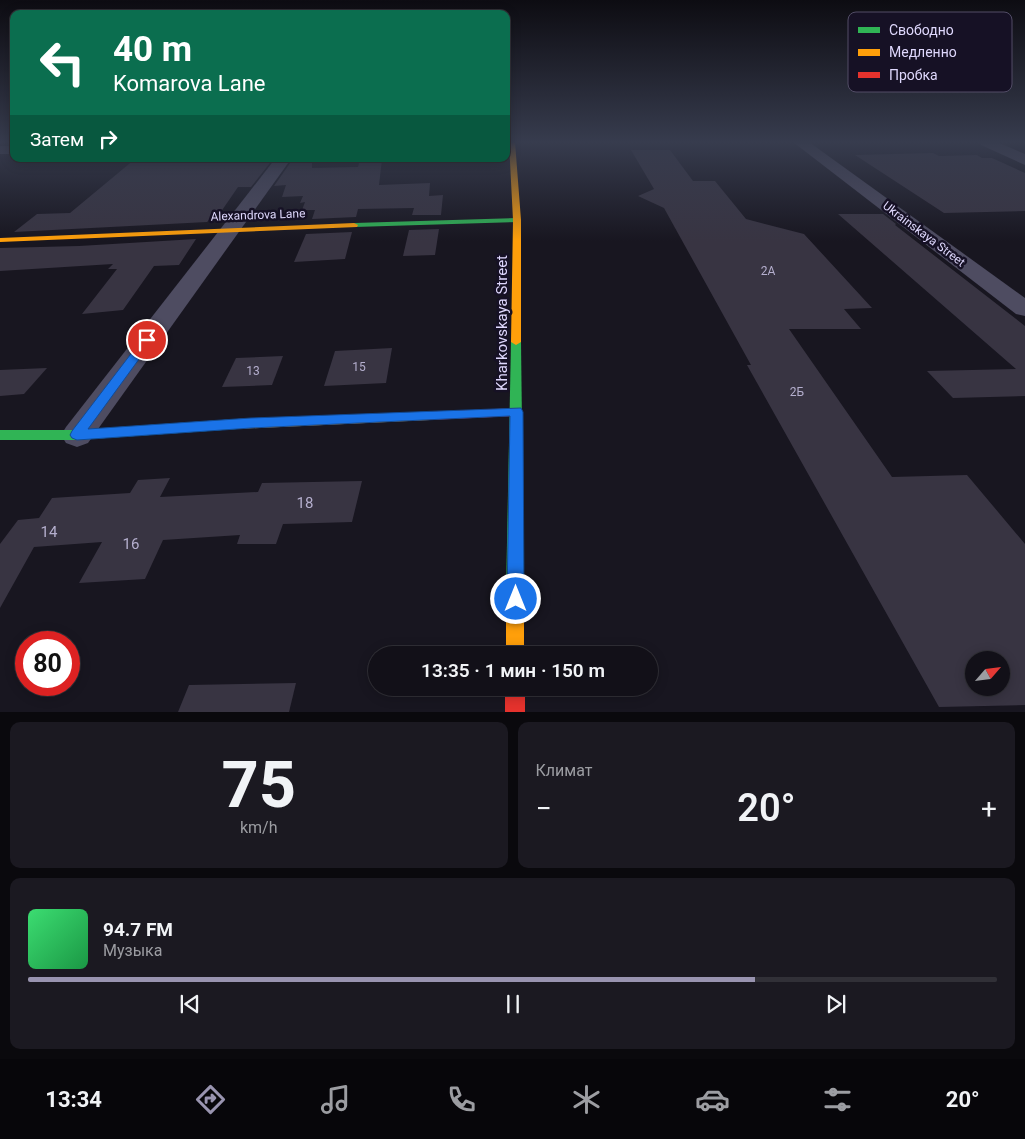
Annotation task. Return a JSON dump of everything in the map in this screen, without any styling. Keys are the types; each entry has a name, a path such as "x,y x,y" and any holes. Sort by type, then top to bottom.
{"main road":[{"name":"Kharkovskaya Street","path":"514,175 517,220 515,646"},
{"name":"Alexandrova Lane","path":"0,240 79,238 230,229 517,220"},
{"path":"0,435 77,435 251,423 516,412"},
{"path":"515,696 515,712"}],"street":[{"path":"77,435 271,175"},
{"name":"Ukrainskaya Street","path":"845,175 1025,309"}],"building":[{"path":"115,175 260,175 251,187 238,187 216,219 207,222 14,232 37,214 70,213"},
{"path":"282,175 380,175 379,185 430,183 429,196 443,195 441,215 412,215 414,208 358,209 356,217 312,219 315,210 302,210 305,202 300,203 303,196 282,197 286,185 274,186"},
{"path":"646,175 689,175 693,181 715,181 746,219 804,234 872,308 844,309 861,329 789,329 892,477 967,475 1025,544 1025,705 939,707 747,365 751,365 664,208 638,196 654,189"},
{"path":"886,175 1025,175 1025,211 944,213"},
{"path":"838,214 883,214 1025,326 1025,396 953,398 927,371 1016,369"},
{"path":"439,229 435,255 403,256 409,230"},
{"path":"352,232 345,259 294,262 306,234"},
{"path":"196,239 179,265 154,266 123,310 82,314 117,269 108,269 113,264 0,271 0,248 79,246"},
{"path":"392,348 386,383 324,386 335,351"},
{"path":"283,356 272,385 222,387 236,358"},
{"path":"47,368 24,394 0,396 0,370"},
{"path":"170,478 160,497 258,492 262,483 362,481 352,522 283,524 276,544 237,544 240,535 163,540 145,579 79,583 102,542 34,547 0,608 0,544 18,520 39,518 52,498 130,493 138,480"},
{"path":"296,683 289,712 178,712 189,685"}],"traffic: fast":[{"path":"354,225 517,220"},
{"path":"515,592 516,342"},
{"path":"0,435 77,435 237,424"}],"traffic: slow":[{"path":"514,175 517,220 516,342"},
{"path":"0,240 354,225"},
{"path":"237,424 430,416"},
{"path":"515,592 515,646"}],"traffic: jam":[{"path":"430,416 516,412"},
{"path":"515,696 515,712"}],"route":[{"path":"147,340 77,435 251,423 516,412 516,599"}]}
